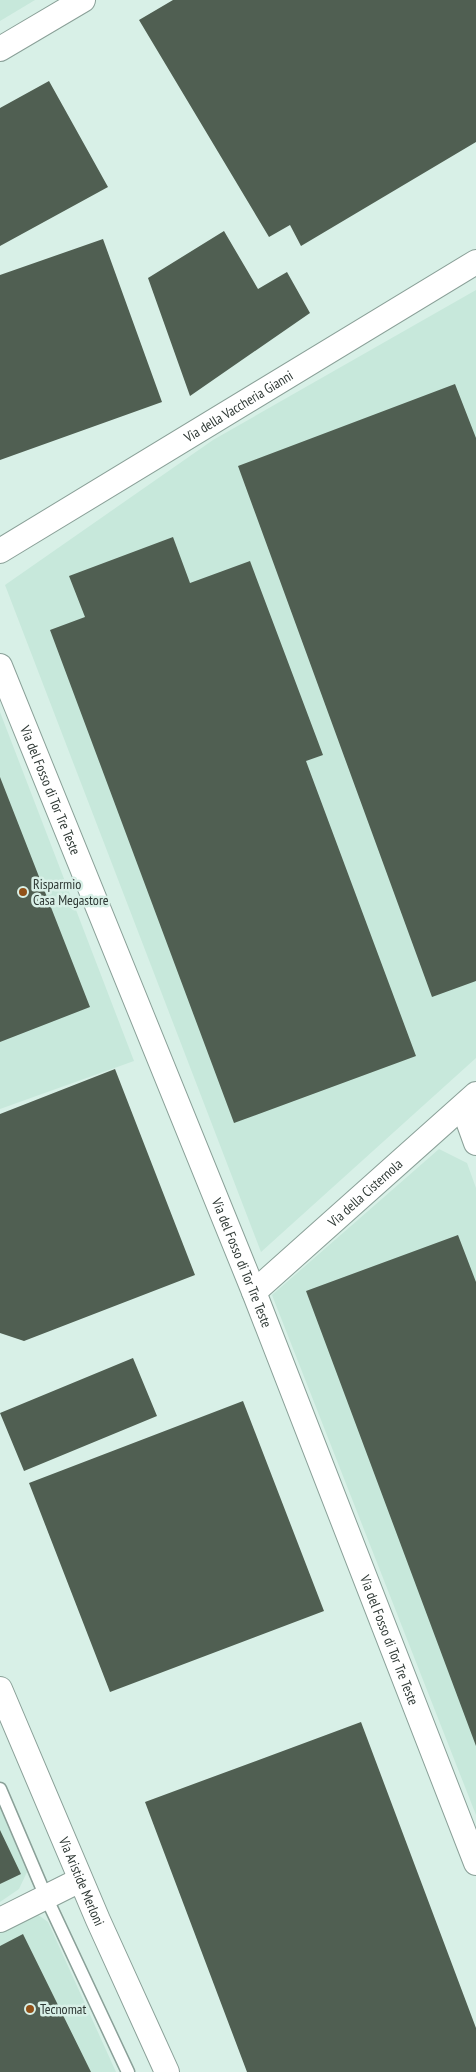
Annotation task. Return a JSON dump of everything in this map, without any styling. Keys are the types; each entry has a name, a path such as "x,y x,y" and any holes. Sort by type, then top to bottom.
{"street":[{"path":"0,49 83,0"},
{"name":"Via della Vaccheria Gianni","path":"0,551 476,262"},
{"name":"Via del Fosso di Tor Tre Teste","path":"0,666 254,1292 476,1863"},
{"path":"469,1100 476,1143"},
{"name":"Via della Cisternola","path":"254,1292 469,1100"},
{"name":"Via Aristide Merloni","path":"0,1689 80,1880 166,2072"},
{"path":"0,1920 80,1880"}],"lane":[{"path":"0,1789 46,1897 128,2072"}],"shaded area":[{"path":"0,0 35,0 0,21"},
{"path":"476,290 476,1058 261,1252 5,585 213,440"},
{"path":"0,712 134,1061 0,1109"},
{"path":"439,1149 467,1163 476,1188 476,1815 272,1295"},
{"path":"0,1808 27,1872 19,1889 0,1902"},
{"name":"Tecnomat","path":"37,1914 48,1922 116,2072 0,2072 0,1930"}],"building":[{"path":"173,0 476,0 476,142 301,246 290,225 269,237 139,20"},
{"path":"49,81 108,187 0,246 0,108"},
{"path":"224,231 258,289 287,272 310,313 190,396 148,278"},
{"path":"103,239 162,402 0,460 0,275"},
{"path":"455,384 476,438 476,981 432,997 238,466"},
{"path":"173,537 190,583 250,561 323,755 306,761 416,1056 234,1123 50,630 85,617 69,576"},
{"name":"Risparmio Casa Megastore","path":"0,777 90,1007 0,1042"},
{"path":"115,1069 195,1275 24,1341 0,1333 0,1114"},
{"path":"458,1235 476,1282 476,1746 306,1291"},
{"path":"133,1358 157,1416 24,1471 0,1413"},
{"path":"243,1401 324,1611 110,1692 29,1483"},
{"path":"361,1722 476,2028 476,2072 247,2072 145,1802"},
{"path":"0,1830 21,1874 0,1884"},
{"name":"Tecnomat","path":"23,1934 91,2072 0,2072 0,1946"}],"place":[{"name":"Risparmio Casa Megastore","path":"23,892"},
{"name":"Tecnomat","path":"30,2009"}]}
